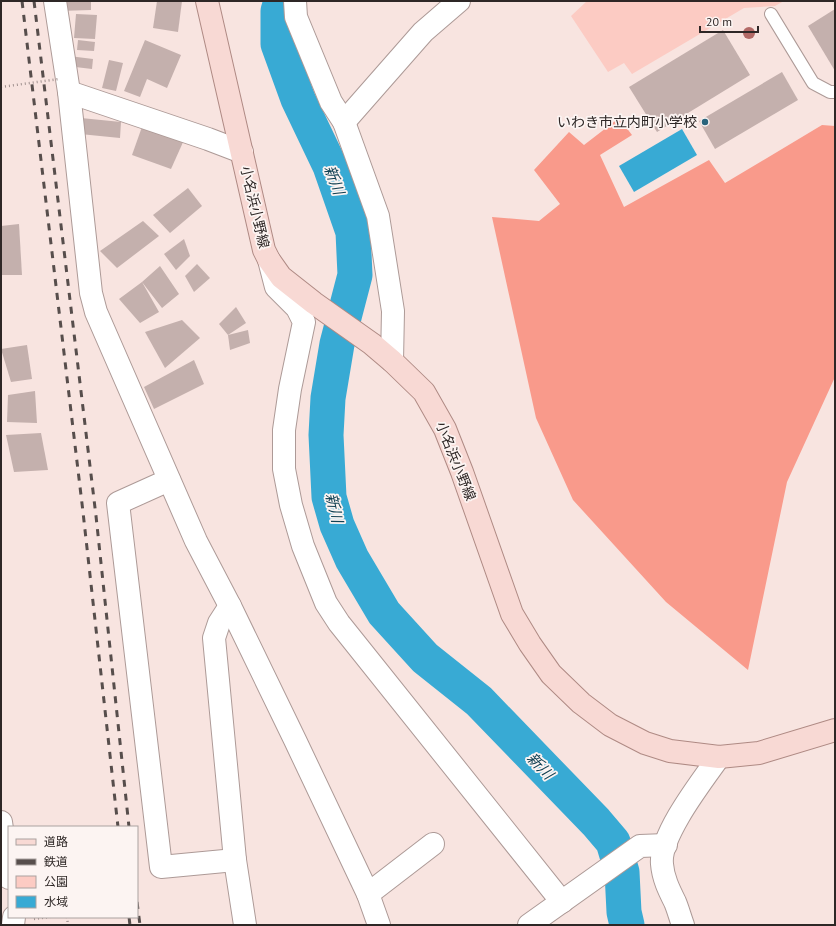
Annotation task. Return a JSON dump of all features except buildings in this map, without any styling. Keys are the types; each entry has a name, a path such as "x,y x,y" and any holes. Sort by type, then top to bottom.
{"main road":[{"name":"小名浜小野線","path":"207,1 264,250 269,260 281,277 314,303 372,344 424,392 445,429 462,472 512,614 530,644 551,674 582,703 610,725 645,743 670,751 719,757 759,752 834,732"}],"street":[{"path":"55,1 64,85 91,293 96,312 196,541 230,606 368,894 379,925"},
{"path":"295,1 296,17 331,102 344,122 378,216 393,311 392,361"},
{"path":"344,122 423,32 459,1"},
{"path":"64,85 242,152"},
{"path":"269,260 276,287 297,308 304,322 290,389 284,430 284,469 291,506 303,546 326,602 339,623 565,899"},
{"path":"169,480 118,503 161,867 235,860"},
{"path":"230,606 219,623 214,638 235,860 245,925"},
{"path":"683,925 676,904 665,881 662,863 666,844 674,824 719,757"},
{"path":"1,822 8,871"},
{"path":"368,894 433,844"},
{"path":"529,925 640,846 666,844"}],"lane":[{"path":"771,14 813,83 830,92 835,92"}],"path":[{"path":"1,86 64,85"}],"green space":[{"path":"587,1 784,1 775,6 744,8 632,74 624,63 608,72 571,16"}],"shaded area":[{"path":"619,118 632,135 600,155 624,207 709,160 725,183 822,125 835,126 835,377 787,482 748,670 666,602 573,500 536,418 492,217 539,221 560,204 534,170 569,132 584,145"}],"water":[{"path":"682,129 697,155 634,192 619,166"}],"waterway":[{"name":"新川","path":"281,1 278,11 278,44 298,99 330,166 353,232 355,275 337,344 328,398 326,435 329,497 337,525 352,559 384,613 425,658 479,701 596,822 613,842 622,872 624,912 627,925"}],"railway":[{"path":"22,1 83,512 118,826"},
{"path":"34,1 96,516 129,826"},
{"path":"138,910 140,925"},
{"path":"129,918 130,925"}],"place":[{"name":"いわき市立内町小学校","path":"705,122"}]}
